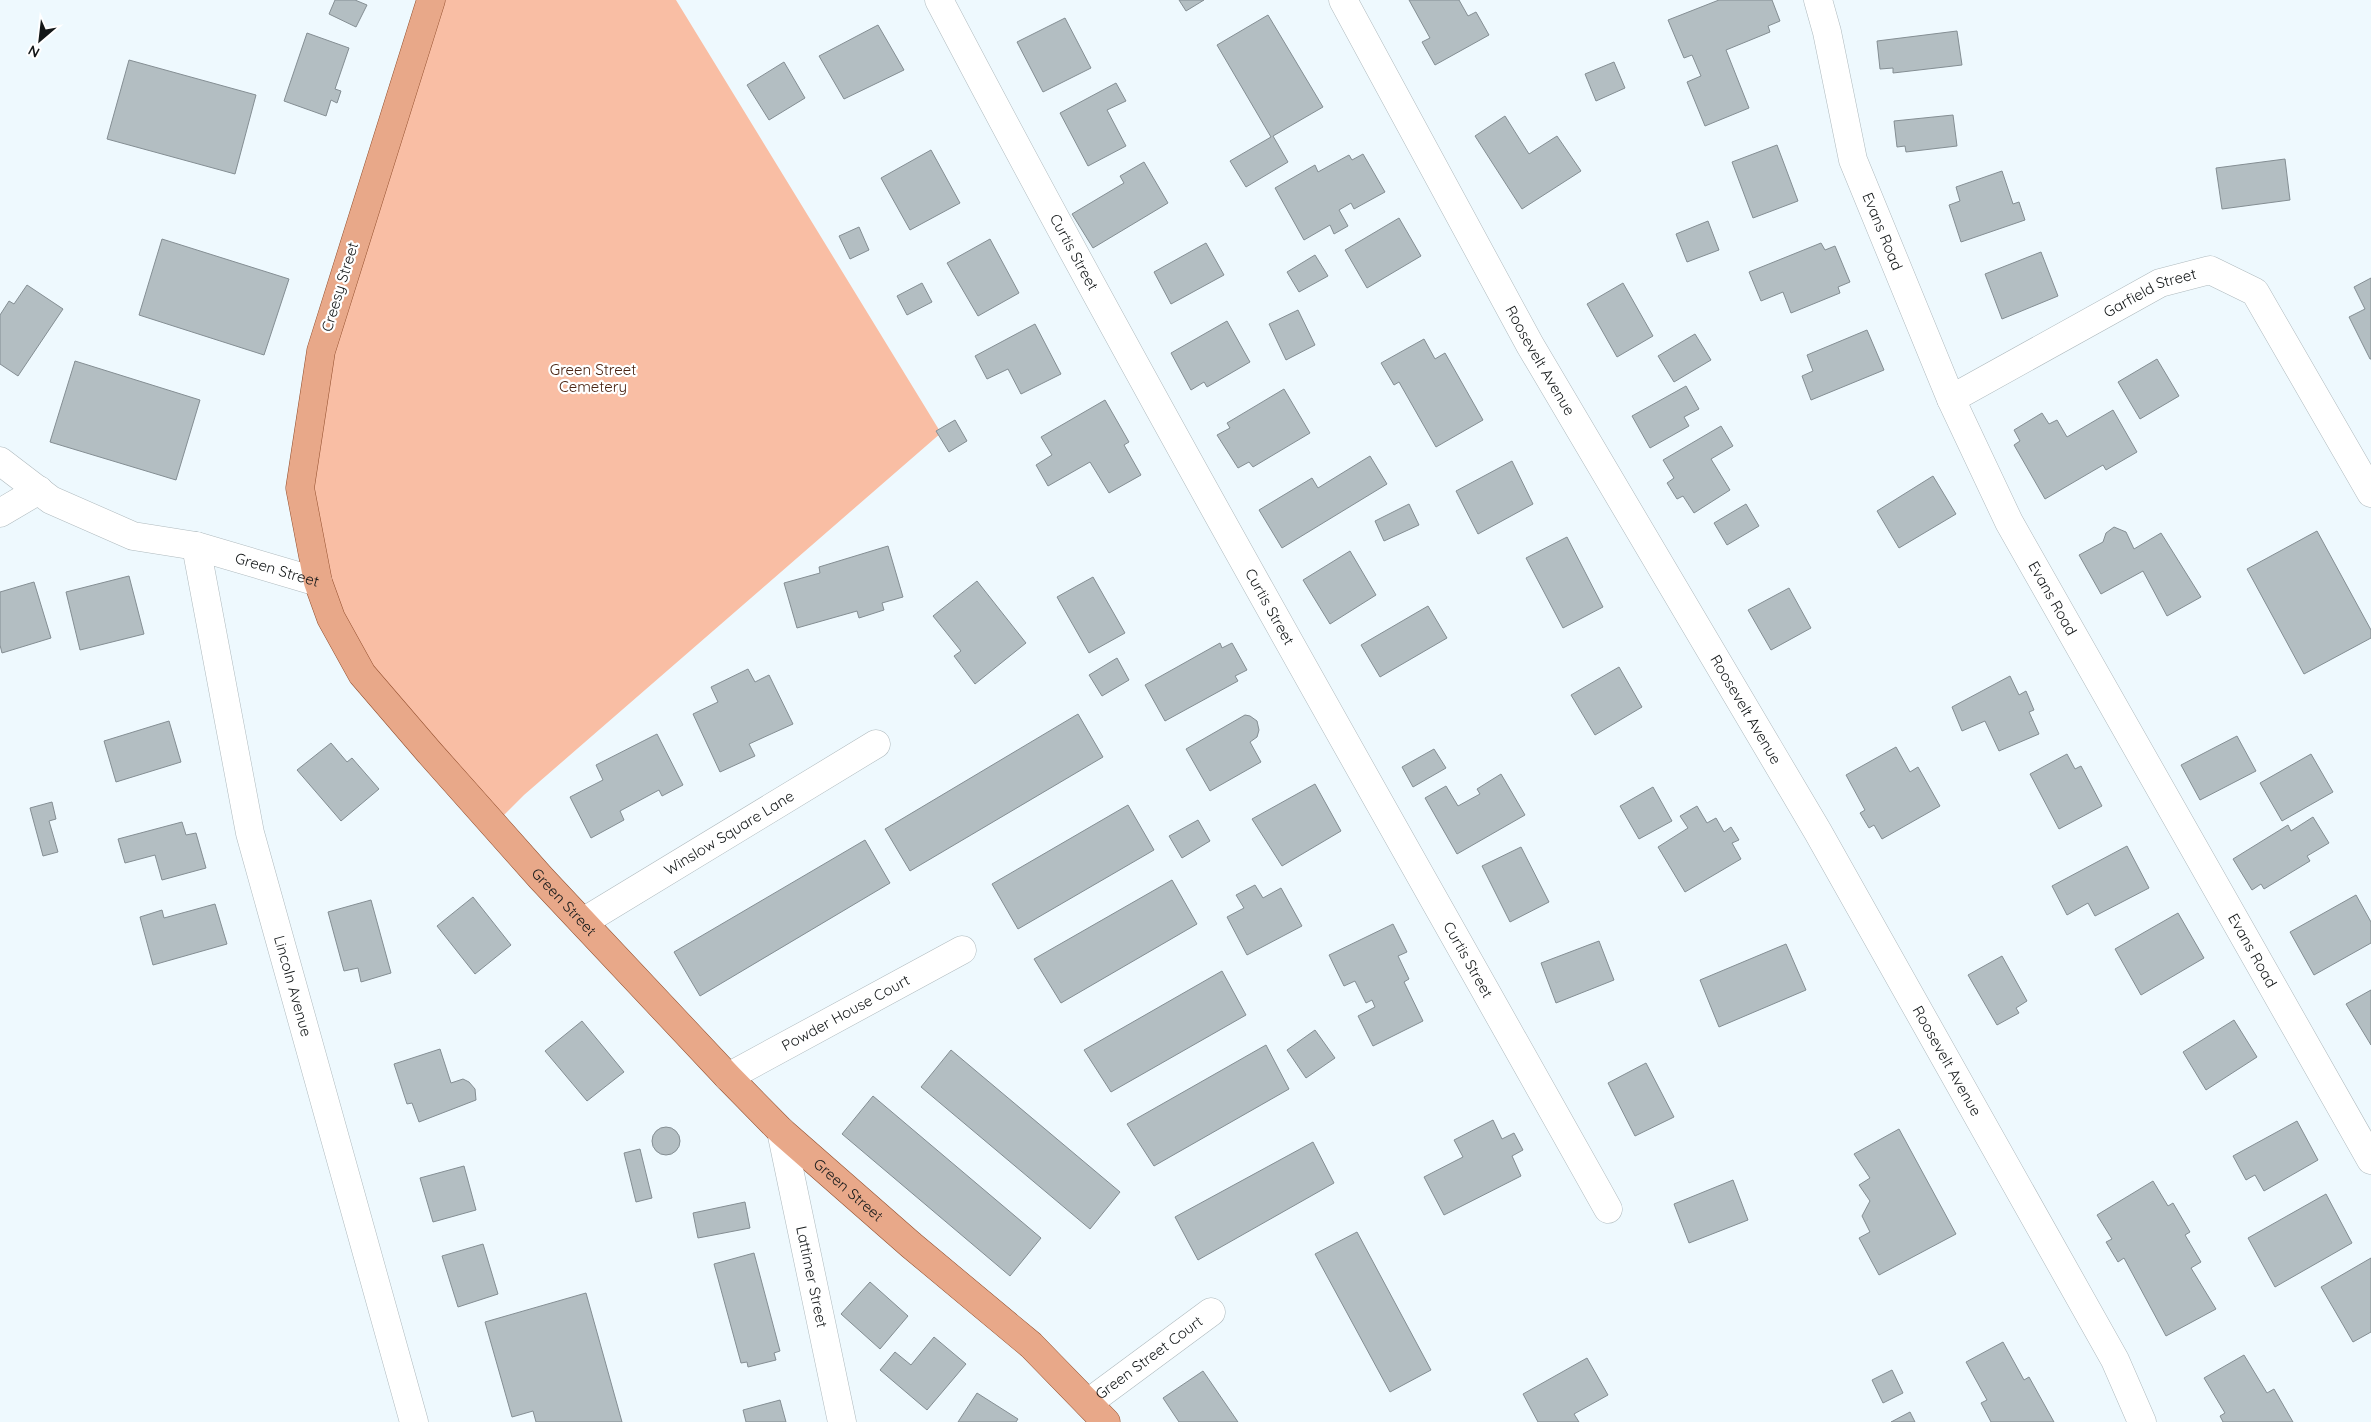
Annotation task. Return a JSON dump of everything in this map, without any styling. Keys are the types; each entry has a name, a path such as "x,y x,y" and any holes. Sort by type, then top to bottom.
{"main road":[{"name":"Creesy Street","path":"318,582 300,488 321,351 431,0"},
{"name":"Green Street","path":"318,582 331,618 362,674 494,825 728,1077 780,1131 911,1245 1032,1345 1097,1412"}],"street":[{"name":"Curtis Street","path":"939,0 1018,151 1229,538 1608,1209"},
{"name":"Roosevelt Avenue","path":"1343,0 1530,345 1818,832 2110,1351 2142,1422"},
{"name":"Evans Road","path":"1818,0 1828,32 1853,160 1951,399 2009,522 2371,1160"},
{"name":"Garfield Street","path":"1951,399 2160,283 2210,270 2255,292 2371,493"},
{"name":"Green Street","path":"0,461 52,500 134,536 196,546 318,582"},
{"path":"0,513 39,490"},
{"name":"Lincoln Avenue","path":"196,546 250,833 414,1422"},
{"name":"Winslow Square Lane","path":"583,922 876,744"},
{"name":"Powder House Court","path":"728,1077 962,950"},
{"name":"Lattimer Street","path":"780,1131 842,1422"},
{"name":"Green Street Court","path":"1097,1412 1210,1312"}],"green space":[{"name":"Green Street Cemetery","path":"431,0 676,0 941,433 524,795 494,825 340,634 300,488 324,341"}],"building":[{"path":"335,0 355,0 367,5 356,27 329,14"},
{"path":"1179,0 1204,0 1186,11"},
{"path":"1409,0 1459,0 1468,16 1476,12 1489,35 1435,65 1422,42 1430,38"},
{"path":"1719,0 1772,0 1780,21 1768,26 1770,32 1726,50 1749,108 1705,126 1687,82 1701,76 1692,55 1684,58 1668,20"},
{"path":"1268,15 1323,107 1273,136 1288,162 1246,187 1230,161 1271,137 1217,45"},
{"path":"1065,18 1091,68 1043,92 1017,42"},
{"path":"878,25 904,70 844,99 819,56"},
{"path":"1957,31 1962,65 1893,73 1893,68 1880,69 1877,41"},
{"path":"307,33 349,48 335,89 341,91 337,103 331,100 326,116 284,101"},
{"path":"129,60 256,95 235,174 107,139"},
{"path":"784,62 805,98 769,120 747,85"},
{"path":"1614,62 1625,88 1596,101 1585,74"},
{"path":"1116,83 1126,101 1107,110 1126,146 1088,166 1060,113"},
{"path":"1953,115 1957,146 1906,152 1905,146 1897,147 1894,121"},
{"path":"1505,116 1529,154 1557,136 1581,171 1522,209 1475,136"},
{"path":"1777,145 1798,201 1753,218 1732,162"},
{"path":"931,150 960,203 910,230 881,178"},
{"path":"1363,154 1385,192 1354,209 1351,203 1339,210 1348,226 1334,234 1330,225 1304,240 1275,188 1315,165 1318,172 1349,155 1352,160"},
{"path":"2285,159 2290,200 2222,209 2216,168"},
{"path":"1144,162 1168,203 1093,248 1072,214 1124,183 1120,176"},
{"path":"2002,171 2013,204 2019,202 2025,220 1961,242 1949,205 1960,201 1956,187"},
{"path":"1399,218 1421,256 1367,288 1345,250"},
{"path":"1708,221 1719,250 1687,262 1676,234"},
{"path":"859,227 869,250 850,259 839,236"},
{"path":"162,239 289,279 264,355 139,315"},
{"path":"990,239 1019,293 978,316 947,263"},
{"path":"1206,243 1224,275 1171,304 1154,272"},
{"path":"1821,243 1825,250 1835,246 1850,282 1838,287 1840,293 1791,313 1783,292 1761,301 1749,272"},
{"path":"2041,252 2058,296 2002,319 1985,274"},
{"path":"1315,255 1328,276 1299,292 1287,272"},
{"path":"2371,278 2370,359 2349,317 2365,309 2354,287"},
{"path":"922,283 932,302 907,315 897,296"},
{"path":"1623,283 1653,336 1617,357 1587,304"},
{"path":"27,285 63,309 18,376 0,364 0,315 9,301 14,304"},
{"path":"1298,310 1315,345 1286,360 1269,324"},
{"path":"1227,321 1250,362 1207,387 1204,382 1191,390 1171,353"},
{"path":"1035,324 1061,374 1021,394 1008,369 987,379 975,356"},
{"path":"1867,330 1884,370 1811,400 1802,376 1813,371 1807,355"},
{"path":"1695,334 1711,360 1674,382 1658,356"},
{"path":"1424,339 1435,359 1445,353 1483,420 1436,447 1399,382 1394,385 1381,363"},
{"path":"2157,359 2179,396 2140,419 2118,382"},
{"path":"75,361 200,400 176,480 50,442"},
{"path":"1686,386 1699,409 1684,417 1689,426 1650,448 1632,416"},
{"path":"1284,389 1310,433 1253,467 1249,462 1238,468 1217,435 1230,428 1227,423"},
{"path":"1105,400 1129,442 1124,445 1141,475 1109,493 1090,462 1048,486 1036,465 1052,455 1041,437"},
{"path":"2113,410 2137,452 2106,470 2103,465 2045,499 2014,445 2020,441 2014,430 2042,413 2049,424 2057,420 2067,437"},
{"path":"955,420 967,441 949,452 936,431"},
{"path":"1721,426 1733,446 1711,459 1730,490 1694,513 1683,496 1677,499 1667,483 1674,478 1663,460"},
{"path":"1370,456 1387,484 1282,548 1259,510 1312,478 1318,488"},
{"path":"1512,461 1533,504 1478,534 1456,491"},
{"path":"1933,476 1956,514 1899,548 1877,511"},
{"path":"1409,504 1419,525 1384,541 1375,521"},
{"path":"1746,504 1759,526 1727,545 1714,523"},
{"path":"2114,527 2126,532 2134,549 2161,533 2201,597 2167,616 2143,571 2101,594 2079,555 2103,542 2106,533"},
{"path":"2317,531 2371,630 2371,638 2304,674 2247,569"},
{"path":"1567,537 1603,607 1563,628 1526,558"},
{"path":"888,546 903,597 882,603 884,610 859,618 857,611 797,628 784,583 820,573 819,567"},
{"path":"1350,551 1376,595 1330,624 1303,580"},
{"path":"129,576 144,634 80,650 66,592"},
{"path":"1093,577 1125,633 1089,653 1057,597"},
{"path":"977,581 1026,643 975,684 954,656 961,651 933,616"},
{"path":"34,582 51,638 2,653 0,645 0,592"},
{"path":"1789,588 1811,628 1771,650 1748,610"},
{"path":"1428,606 1447,638 1380,677 1361,645"},
{"path":"1220,643 1222,648 1232,643 1247,670 1235,676 1238,681 1165,721 1145,685"},
{"path":"1117,658 1129,680 1102,696 1089,675"},
{"path":"1619,667 1642,707 1595,735 1571,695"},
{"path":"748,669 755,682 769,675 793,724 749,744 755,756 720,772 693,714 718,702 711,687"},
{"path":"2010,676 2019,695 2026,691 2034,710 2029,712 2039,734 1999,751 1985,721 1962,731 1952,707"},
{"path":"1078,714 1103,757 910,871 885,829"},
{"path":"1245,715 1257,721 1259,730 1257,737 1250,742 1261,762 1210,791 1186,749"},
{"path":"169,721 181,762 116,782 104,741"},
{"path":"657,734 683,785 662,796 659,790 620,811 624,820 591,838 570,797 603,780 596,765"},
{"path":"2237,736 2256,771 2200,800 2181,765"},
{"path":"331,743 347,762 352,758 379,789 341,821 297,770"},
{"path":"1896,747 1910,772 1918,767 1940,806 1882,839 1874,825 1869,828 1860,813 1865,810 1846,775"},
{"path":"1434,749 1446,768 1413,787 1402,767"},
{"path":"2067,754 2075,769 2081,766 2102,806 2059,829 2030,774"},
{"path":"2311,754 2333,792 2282,821 2260,783"},
{"path":"1501,774 1525,815 1457,854 1425,798 1446,786 1458,806 1480,794 1477,789"},
{"path":"1315,784 1341,831 1282,866 1252,819"},
{"path":"1653,787 1672,821 1639,839 1620,806"},
{"path":"52,802 56,819 49,821 58,852 43,856 30,808"},
{"path":"1128,805 1154,850 1018,929 992,884"},
{"path":"1697,806 1707,823 1716,818 1724,832 1731,827 1739,840 1732,843 1741,859 1685,892 1658,847 1688,828 1680,816"},
{"path":"2313,817 2329,843 2307,856 2310,861 2264,889 2261,884 2252,890 2233,859 2288,825 2291,831"},
{"path":"1198,820 1210,841 1182,858 1169,836"},
{"path":"182,822 186,835 196,833 206,868 162,880 155,855 125,863 118,839"},
{"path":"865,840 890,883 700,996 674,952"},
{"path":"2127,846 2149,888 2095,916 2088,903 2067,915 2052,886"},
{"path":"1521,847 1549,902 1510,922 1482,866"},
{"path":"1172,880 1197,924 1061,1003 1034,959"},
{"path":"1255,885 1263,898 1281,888 1302,926 1247,955 1227,917 1244,908 1236,895"},
{"path":"2356,895 2371,922 2371,943 2314,975 2290,932"},
{"path":"473,897 511,945 475,974 437,926"},
{"path":"371,900 391,973 361,982 358,968 344,971 328,912"},
{"path":"215,904 227,944 153,965 140,917 162,910 164,918"},
{"path":"2178,913 2204,958 2141,995 2115,949"},
{"path":"1393,924 1407,952 1398,956 1409,979 1404,982 1423,1021 1373,1046 1358,1016 1375,1007 1372,1000 1366,1003 1355,981 1344,986 1329,955"},
{"path":"1599,941 1614,980 1556,1003 1541,963"},
{"path":"1786,944 1806,990 1719,1027 1700,980"},
{"path":"2002,956 2027,1001 2016,1008 2019,1013 1997,1025 1968,975"},
{"path":"1222,971 1246,1015 1111,1092 1084,1050"},
{"path":"2371,990 2371,1045 2346,1004"},
{"path":"2234,1020 2257,1057 2206,1090 2183,1052"},
{"path":"582,1021 624,1072 587,1101 545,1051"},
{"path":"1315,1030 1335,1058 1306,1078 1287,1050"},
{"path":"1266,1045 1289,1089 1154,1166 1127,1124"},
{"path":"440,1049 451,1083 463,1079 469,1082 475,1089 476,1100 419,1122 412,1103 407,1104 394,1064"},
{"path":"951,1050 1120,1192 1090,1229 921,1087"},
{"path":"1646,1063 1674,1117 1635,1136 1608,1083"},
{"path":"873,1096 1041,1238 1010,1276 842,1134"},
{"path":"1493,1120 1502,1139 1514,1133 1523,1150 1512,1156 1521,1176 1444,1215 1424,1177 1463,1157 1454,1140"},
{"path":"2297,1121 2318,1160 2264,1191 2255,1175 2246,1180 2233,1156"},
{"path":"666,1127 676,1131 680,1141 676,1151 666,1155 656,1151 652,1141 656,1131"},
{"path":"1899,1129 1956,1234 1879,1275 1859,1238 1870,1232 1862,1216 1870,1201 1859,1185 1870,1178 1854,1154"},
{"path":"1313,1142 1334,1183 1198,1260 1175,1217"},
{"path":"640,1149 652,1198 636,1202 624,1153"},
{"path":"464,1166 476,1210 433,1222 420,1178"},
{"path":"1733,1180 1748,1220 1689,1243 1674,1204"},
{"path":"2153,1181 2168,1206 2173,1203 2190,1232 2185,1235 2201,1262 2191,1268 2216,1309 2166,1336 2124,1258 2118,1262 2106,1242 2112,1239 2097,1215"},
{"path":"2326,1194 2352,1243 2275,1287 2248,1238"},
{"path":"745,1202 750,1228 698,1238 693,1213"},
{"path":"1357,1232 1431,1370 1390,1392 1315,1254"},
{"path":"483,1244 498,1294 458,1307 442,1256"},
{"path":"754,1253 780,1351 774,1353 776,1360 748,1367 747,1362 741,1363 714,1264"},
{"path":"2371,1258 2371,1332 2353,1342 2321,1287"},
{"path":"870,1282 908,1316 880,1349 841,1314"},
{"path":"586,1293 622,1422 536,1422 533,1411 512,1417 485,1322"},
{"path":"934,1337 966,1364 927,1410 880,1370 895,1352 911,1365"},
{"path":"2003,1342 2024,1380 2029,1377 2054,1422 1991,1422 1981,1403 1987,1400 1966,1362"},
{"path":"2244,1355 2267,1393 2274,1389 2293,1422 2223,1422 2220,1416 2225,1413 2204,1378"},
{"path":"1587,1358 1608,1395 1574,1414 1579,1422 1538,1422 1523,1394"},
{"path":"1892,1370 1903,1393 1883,1403 1872,1380"},
{"path":"1203,1371 1238,1422 1179,1422 1163,1398"},
{"path":"977,1393 1018,1419 1016,1422 958,1422"},
{"path":"780,1400 786,1422 746,1422 743,1410"},
{"path":"1910,1412 1915,1422 1891,1422"}]}
